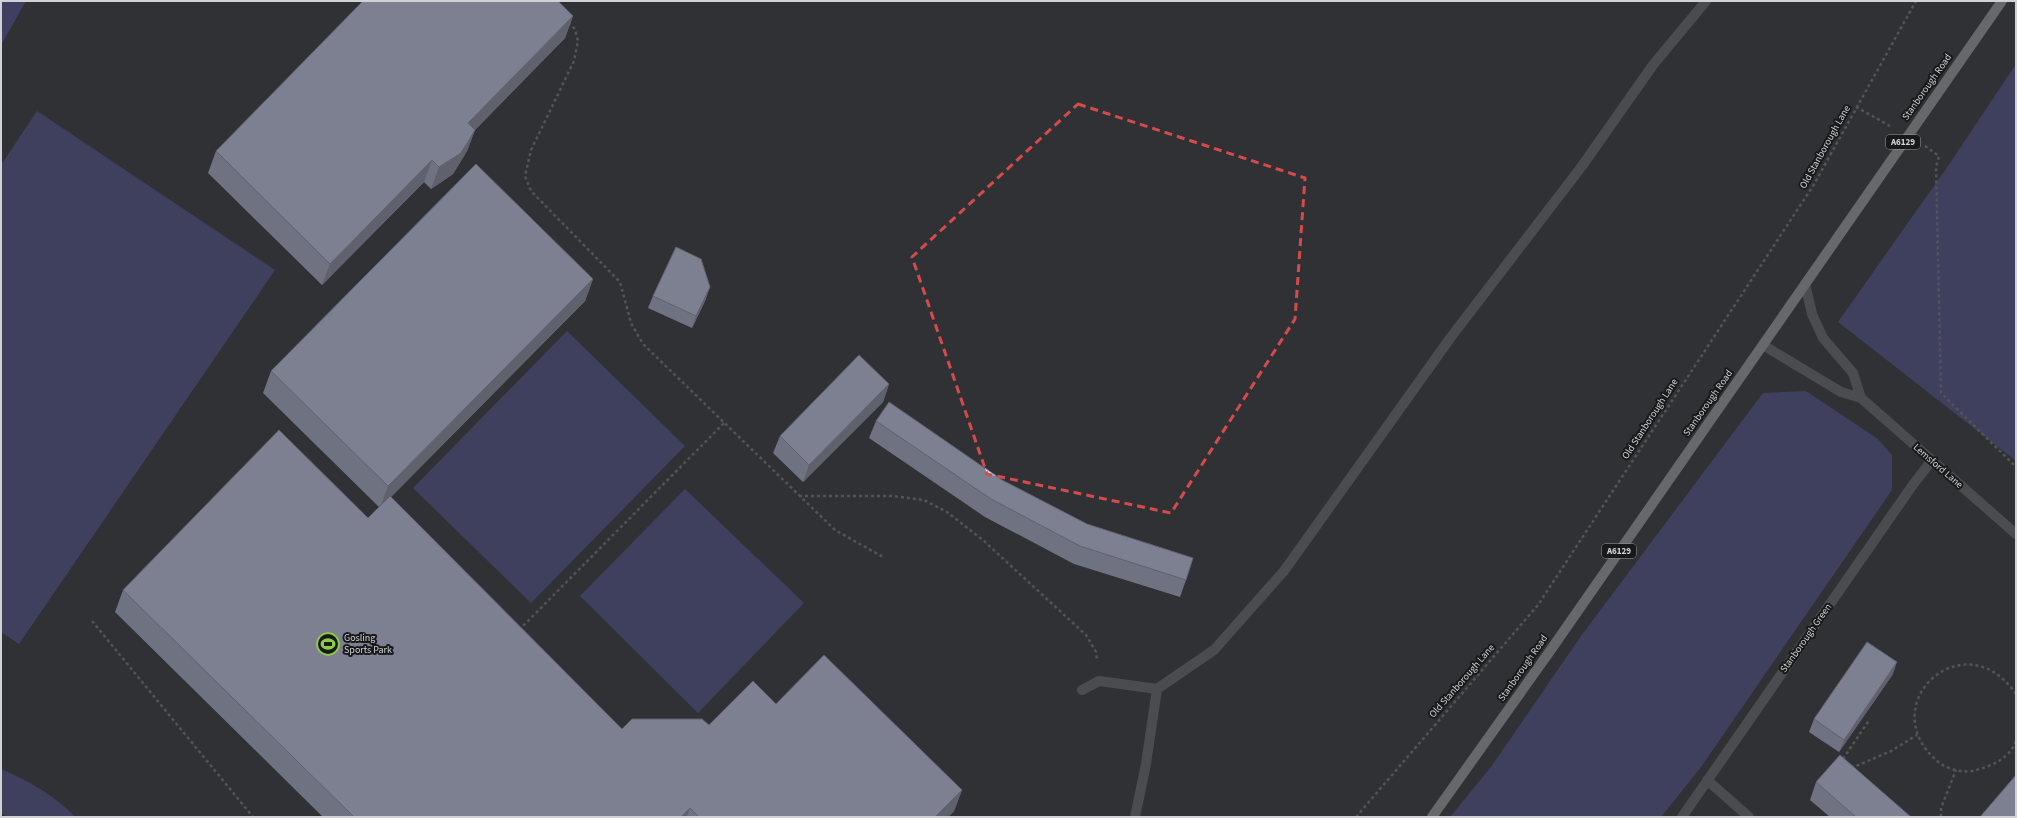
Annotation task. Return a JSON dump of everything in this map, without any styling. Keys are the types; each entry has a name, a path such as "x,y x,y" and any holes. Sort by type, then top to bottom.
{"main road":[{"name":"Stanborough Road","path":"1432,817 1550,651 2002,1"}],"street":[{"path":"1082,690 1099,680 1157,690 1214,650 1284,571 1345,488 1451,337 1582,166 1653,65 1706,1"},
{"path":"1805,284 1812,314 1822,338 1853,373 1860,398"},
{"name":"Lemsford Lane","path":"1763,345 1841,392 1860,398 2016,534"},
{"name":"Stanborough Green","path":"1682,817 1912,486 1932,460"},
{"path":"1135,817 1146,764 1157,690"},
{"path":"1707,780 1749,817"}],"path":[{"name":"Old Stanborough Lane","path":"1356,817 1538,605 1813,186 1916,1"},
{"path":"565,20 575,30 578,41 574,61 531,150 525,176 531,191 620,282 631,323 643,344 835,530 883,557"},
{"path":"1856,108 1889,126"},
{"path":"1926,147 1939,156 1936,167 1941,393 2016,467"},
{"path":"516,633 724,423"},
{"path":"799,496 893,496 924,500 947,512 984,541 1086,635 1096,652 1099,680"},
{"path":"92,621 253,817"},
{"path":"2016,694 2006,680 1992,670 1975,664 1957,666 1940,672 1926,684 1917,700 1914,717 1917,735 1926,751 1939,763 1956,770 1973,771 1990,767 2004,758 2016,741"},
{"path":"1844,764 1843,758 1870,719"},
{"path":"1849,766 1854,767 1891,751 1917,735"},
{"path":"1941,817 1941,808 1956,770"}],"highlighted area":[{"path":"1078,104 1305,178 1295,319 1171,513 987,474 912,257"}],"shaded area":[{"path":"1,1 26,1 1,45"},
{"path":"2016,64 2016,461 1838,322 1948,166"},
{"path":"37,111 275,270 19,644 1,632 1,165"},
{"path":"567,331 685,446 531,603 413,488"},
{"path":"1806,391 1878,439 1892,455 1892,490 1701,767 1661,817 1450,817 1491,767 1581,636 1763,393"},
{"path":"685,489 804,603 698,713 580,596"},
{"path":"1,769 41,789 59,802 75,817 8,817 1,813"}],"building":[{"path":"363,1 558,1 573,16 468,123 475,130 461,153 439,167 432,160 330,264 216,151"},
{"path":"476,164 593,279 388,486 271,371"},
{"path":"676,247 701,259 710,287 696,316 653,296"},
{"path":"859,355 889,384 809,465 780,436"},
{"path":"889,402 1002,480 1087,524 1193,558 1186,580 1080,546 991,499 876,421"},
{"name":"Gosling Sports Park","path":"279,430 368,518 390,496 622,729 632,719 702,719 709,725 753,681 776,704 824,655 962,790 935,817 699,817 690,808 681,817 354,817 123,590"},
{"path":"1867,642 1897,662 1844,740 1814,719"},
{"path":"1840,755 1911,817 1856,817 1816,782"},
{"path":"2016,775 2016,817 1980,817"}],"place":[{"name":"Gosling Sports Park","path":"328,644"}]}
